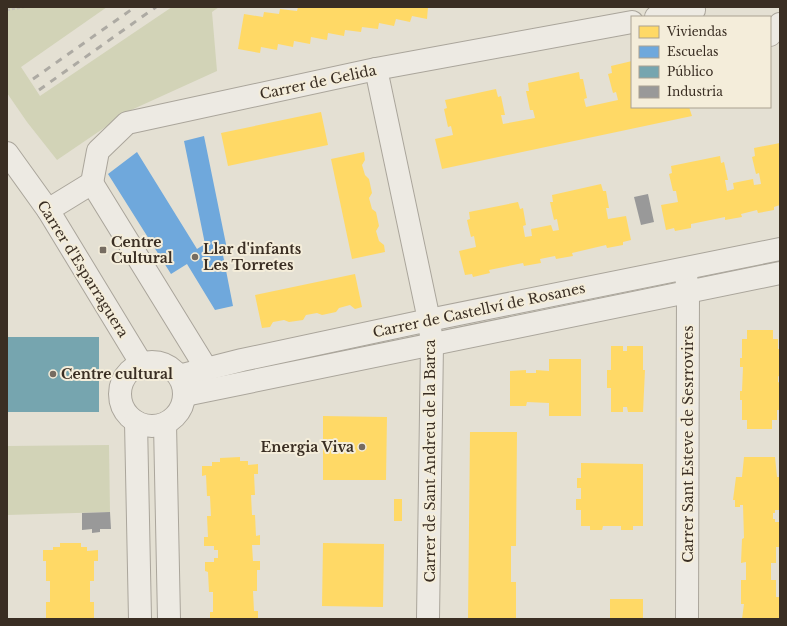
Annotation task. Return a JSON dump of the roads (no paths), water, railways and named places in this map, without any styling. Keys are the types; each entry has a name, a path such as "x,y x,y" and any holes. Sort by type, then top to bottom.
{"street":[{"path":"662,16 695,11"},
{"name":"Carrer de Gelida","path":"92,183 98,151 127,123 376,69 631,22"},
{"path":"771,34 780,24"},
{"name":"Carrer de Sant Andreu de la Barca","path":"376,69 429,320 432,344 428,619"},
{"name":"Carrer d'Esparraguera","path":"7,153 48,210 141,363"},
{"path":"48,210 92,183 206,368"},
{"name":"Carrer de Castellví de Rosanes","path":"182,385 206,368 429,320 780,249"},
{"name":"Carrer Sant Esteve de Sesrrovires","path":"684,268 688,291 688,619"},
{"name":"Carrer de Castellví de Rosanes","path":"182,385 432,344 780,273"},
{"path":"151,361 162,363 172,368 182,385 179,412 165,424 155,426 136,422 128,416 122,407 119,397 120,386 124,376 131,368 141,363 151,361"},
{"path":"136,422 140,619"},
{"path":"165,424 169,619"}],"railway":[{"path":"33,79 135,7"},
{"path":"39,90 156,7"}],"place":[{"name":"Centre Cultural","path":"103,250"},
{"name":"Llar d'infants Les Torretes","path":"195,257"},
{"name":"Centre cultural","path":"53,374"},
{"name":"Energia Viva","path":"362,447"}]}
